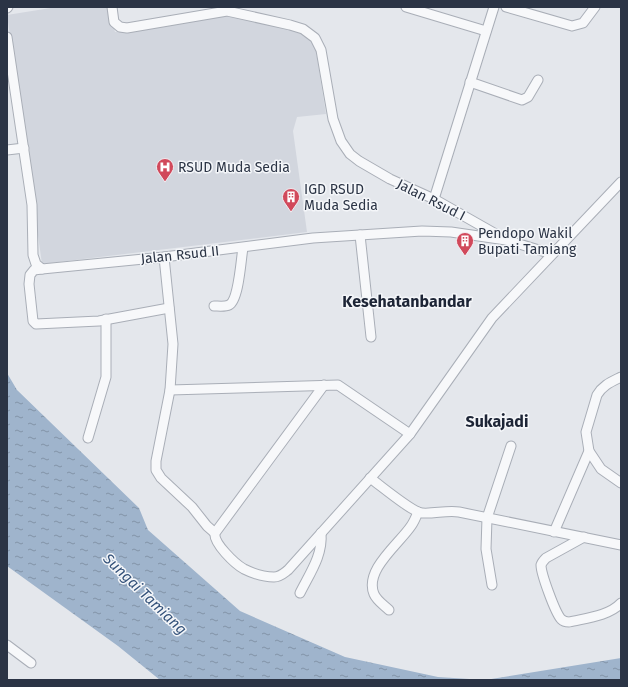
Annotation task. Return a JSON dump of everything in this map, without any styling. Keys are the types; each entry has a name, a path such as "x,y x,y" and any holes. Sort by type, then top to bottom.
{"street":[{"name":"Jalan Rsud I","path":"112,7 114,22 120,27 127,28 227,11 244,11 303,29 315,38 323,55 333,120 341,141 350,154 390,179 434,199 506,240"},
{"path":"406,7 486,31"},
{"path":"434,199 494,7"},
{"path":"506,7 572,26 583,23 595,7"},
{"path":"7,43 32,205 33,255 36,264 42,269"},
{"path":"470,82 522,100 528,97 538,80"},
{"path":"7,150 24,148"},
{"path":"324,386 215,533 214,537 236,563 244,569 256,574 274,577 282,575 288,570 410,434 492,318 552,254 617,192 621,182"},
{"name":"Jalan Rsud II","path":"42,269 243,248 313,238 436,231 506,240 552,254"},
{"path":"360,235 371,337"},
{"path":"214,306 229,305 233,301 237,291 243,248"},
{"path":"164,257 172,344 170,390 156,461 156,470 161,478 192,507 207,526 215,533"},
{"path":"42,269 34,270 29,278 34,323 68,323 106,319 169,308"},
{"path":"88,438 106,377 106,319"},
{"path":"621,377 605,385 597,395 586,432 589,451 600,469 621,483"},
{"path":"170,390 341,386 410,434"},
{"path":"492,585 486,549 487,518 511,446"},
{"path":"554,532 589,451"},
{"path":"370,478 418,512 428,513 451,511 621,545"},
{"path":"389,610 375,596 372,586 374,575 380,564 412,525 418,512"},
{"path":"300,593 319,556 322,543 321,533"},
{"path":"584,537 546,558 541,565 549,593 560,617 564,621 569,622 604,613 621,603"},
{"path":"7,645 31,663"}],"shaded area":[{"name":"RSUD Muda Sedia","path":"57,7 108,7 115,32 229,15 303,33 315,45 326,114 297,117 293,131 307,232 42,264 7,15"}],"water":[{"name":"Sungai Tamiang","path":"7,373 17,390 139,508 148,530 240,611 345,657 438,677 485,680 160,680 118,646 7,566"},
{"path":"621,658 621,680 485,680"}],"place":[{"name":"RSUD Muda Sedia","path":"165,182"},
{"name":"IGD RSUD Muda Sedia","path":"291,212"},
{"name":"Pendopo Wakil Bupati Tamiang","path":"465,256"}],"district":[{"name":"Kesehatanbandar","path":"407,301"},
{"name":"Sukajadi","path":"497,421"}]}
